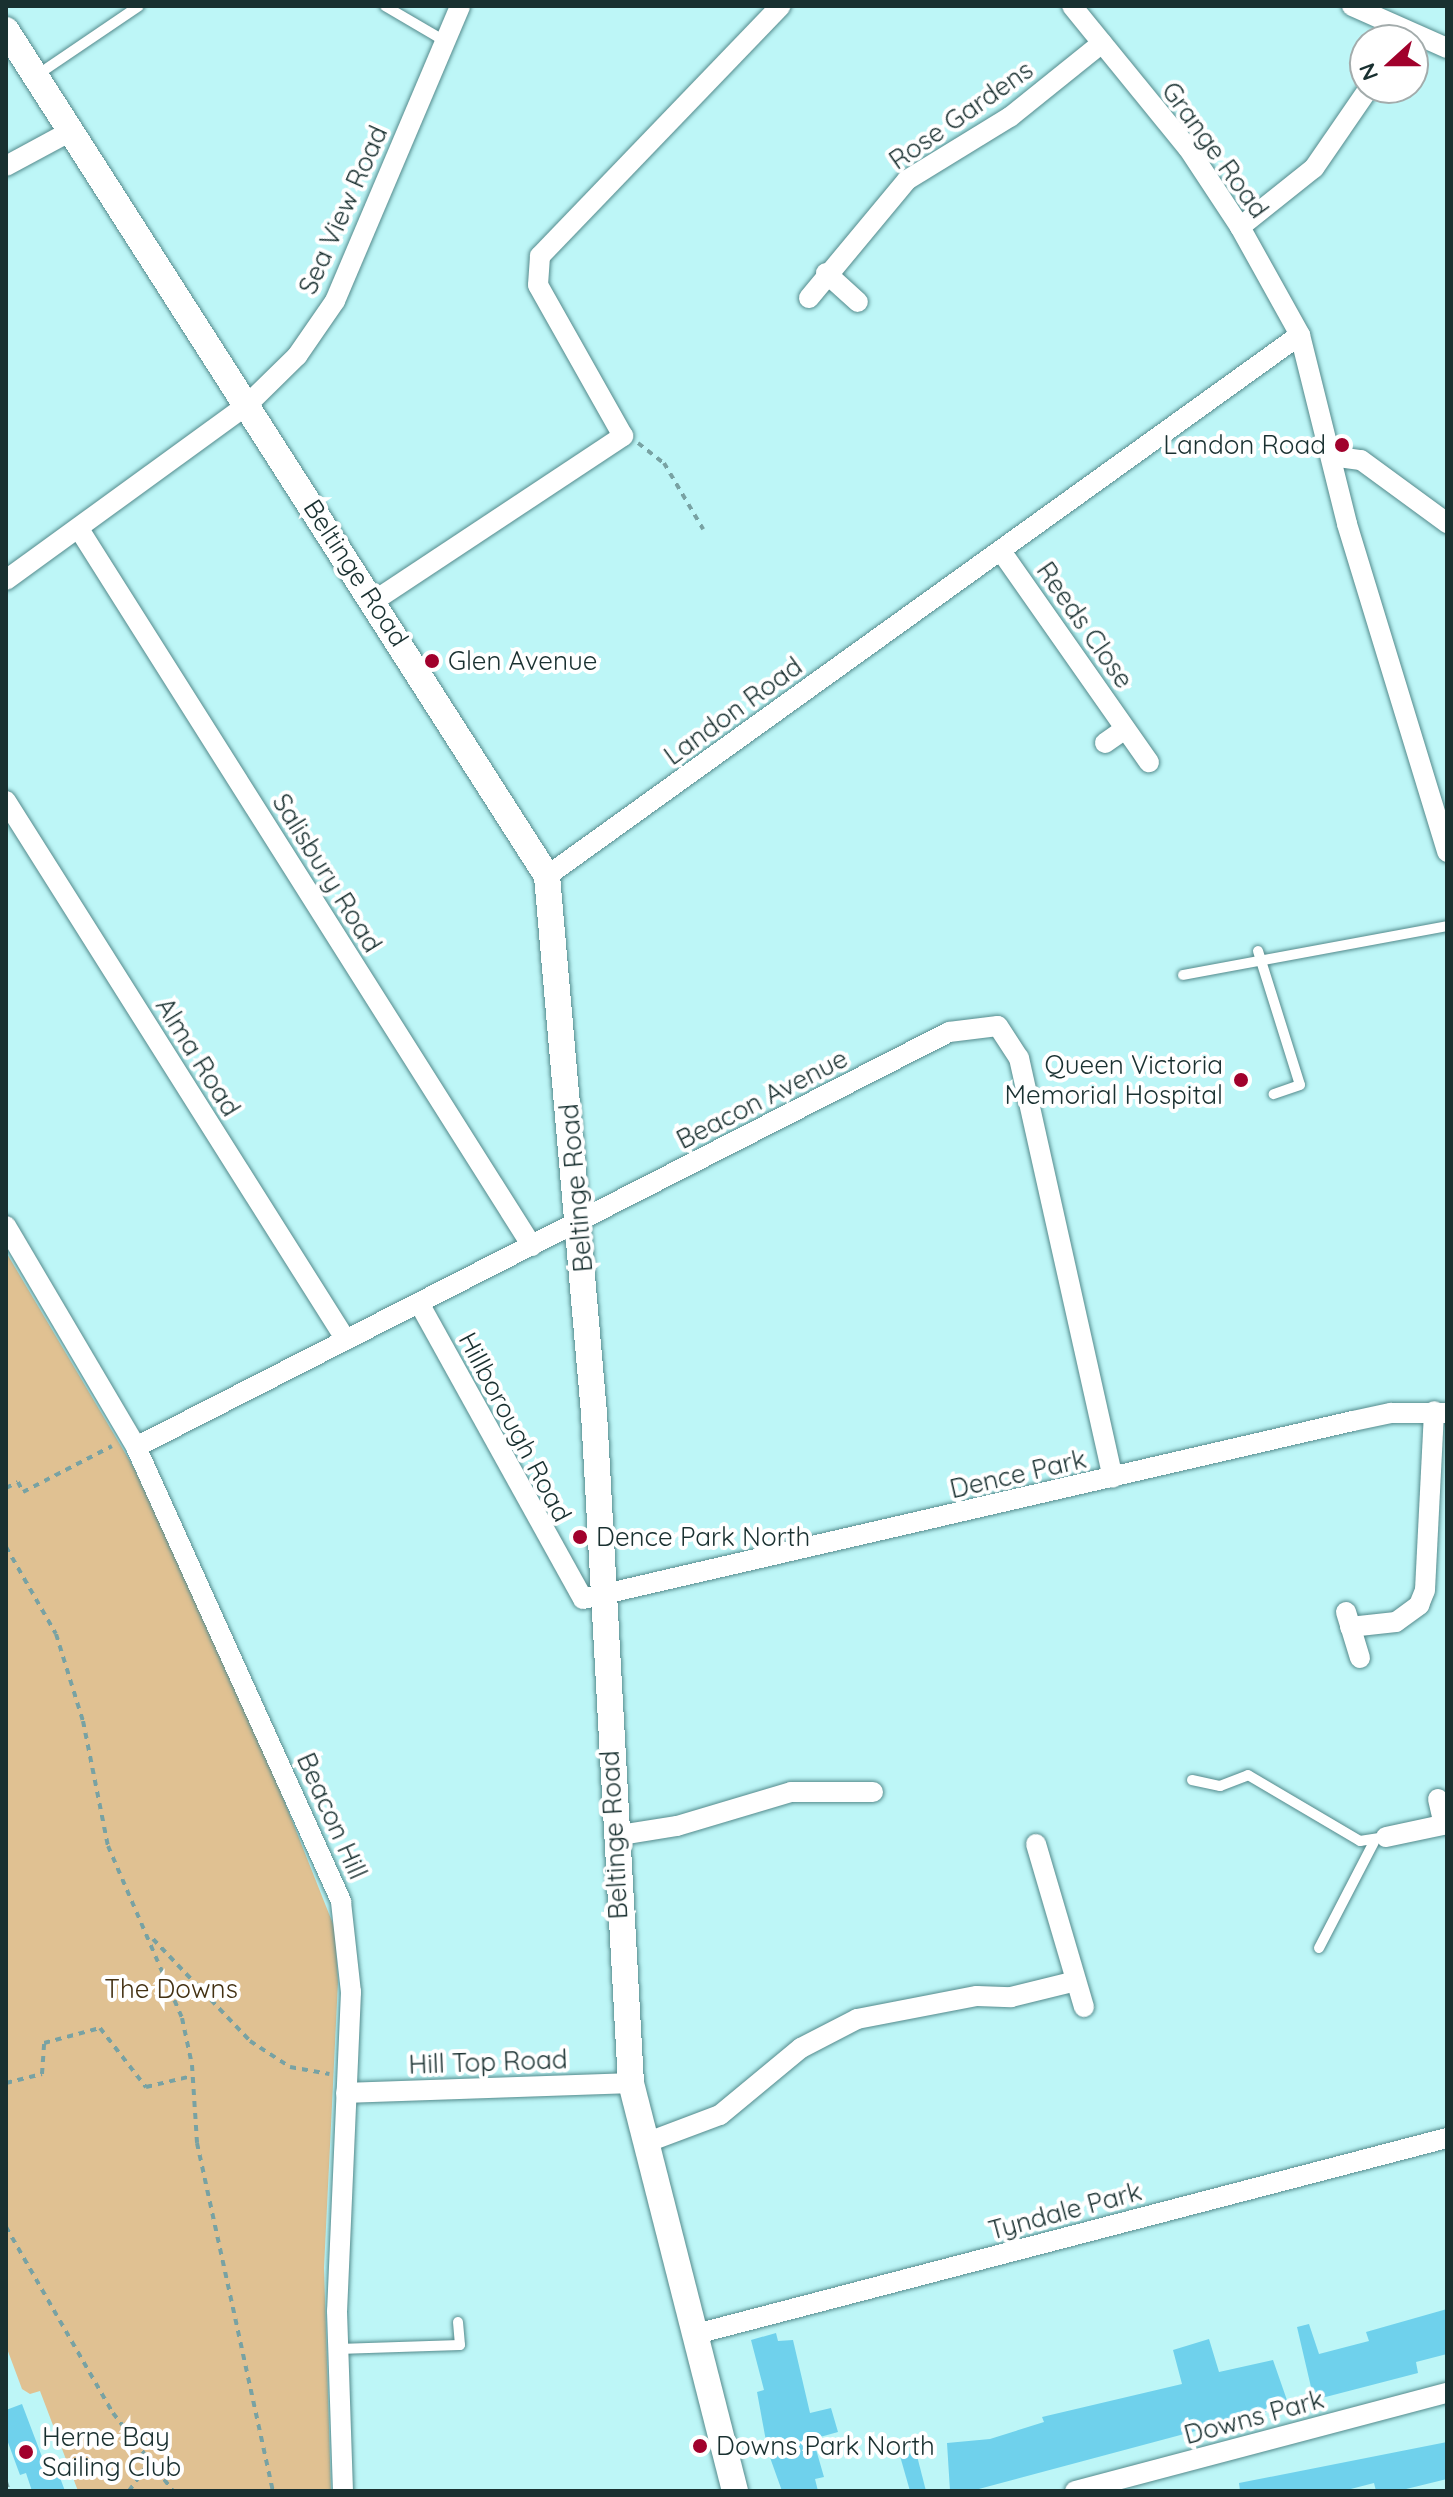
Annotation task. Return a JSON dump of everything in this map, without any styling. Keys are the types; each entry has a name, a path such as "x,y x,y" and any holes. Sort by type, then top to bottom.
{"street":[{"name":"Sea View Road","path":"6,580 248,404 297,356 335,301 460,6"},
{"path":"374,601 623,436 538,285 540,256 781,6"},
{"name":"Grange Road","path":"1072,6 1188,148 1240,227 1300,335 1331,456 1439,793 1447,852"},
{"path":"1352,6 1387,24"},
{"name":"Beltinge Road","path":"6,30 374,601 547,876 579,1222 631,2083 735,2491"},
{"name":"Rose Gardens","path":"809,298 826,273 907,180 1010,117 1102,43"},
{"path":"1240,227 1314,168 1358,104"},
{"path":"6,166 71,131"},
{"path":"826,273 858,302"},
{"name":"Landon Road","path":"547,876 1300,335"},
{"path":"1331,456 1361,460 1447,523"},
{"name":"Salisbury Road","path":"79,529 532,1246"},
{"name":"Reeds Close","path":"1001,551 1149,762"},
{"name":"Reeds Close","path":"1105,743 1125,729"},
{"name":"Alma Road","path":"6,801 346,1340"},
{"name":"Beacon Avenue","path":"133,1442 346,1340 949,1032 998,1026 1019,1058 1113,1478"},
{"name":"Beacon Hill","path":"6,1226 133,1442 341,1902 351,1961 338,2349 343,2491"},
{"name":"Hillborough Road","path":"419,1303 568,1580 583,1599 602,1599"},
{"path":"1360,1658 1348,1620 1396,1622 1419,1605 1425,1590 1440,1412"},
{"name":"Dence Park","path":"602,1599 1366,1418 1440,1412"},
{"path":"614,1836 677,1826 791,1792 873,1792"},
{"path":"1380,1839 1446,1824 1438,1799"},
{"path":"1036,1844 1084,2007"},
{"path":"648,2142 720,2115 827,2031 975,1987 1011,1997 1076,1981"},
{"name":"Hill Top Road","path":"346,2085 631,2083"},
{"name":"Tyndale Park","path":"696,2334 1447,2138"},
{"name":"Downs Park","path":"1075,2491 1447,2393"}],"lane":[{"path":"36,76 139,6"},
{"path":"385,6 443,40"},
{"path":"1183,975 1260,956 1447,926"},
{"path":"1260,956 1300,1085 1274,1094"},
{"path":"1192,1780 1220,1786 1248,1775 1262,1780 1360,1841 1380,1839"},
{"path":"1319,1948 1380,1839"},
{"path":"338,2349 460,2345 458,2322"}],"path":[{"path":"623,436 664,463 703,529"},
{"path":"6,1488 18,1482 23,1492 133,1442"},
{"path":"6,1547 56,1634 83,1721 108,1846 151,1936 182,2018 192,2076 197,2143 273,2491"},
{"path":"151,1936 250,2041 290,2067 346,2085"},
{"path":"6,2083 42,2074 44,2043 100,2028 146,2087 192,2076"},
{"path":"6,2227 148,2464 173,2491"},
{"path":"129,2491 148,2464"},
{"path":"6,2482 9,2491"}],"green space":[{"name":"The Downs","path":"6,1252 134,1468 257,1732 335,1929 338,1982 324,2268 331,2491 78,2491 40,2391 30,2394 22,2389 6,2346"}],"building":[{"path":"1447,2309 1447,2354 1416,2362 1418,2373 1314,2400 1297,2327 1309,2324 1319,2354 1369,2341 1366,2332"},
{"path":"776,2333 778,2341 793,2340 810,2413 831,2408 838,2432 813,2439 824,2477 815,2479 818,2491 782,2491 768,2452 757,2392 764,2390 751,2340"},
{"path":"1209,2339 1219,2372 1273,2360 1289,2406 975,2490 950,2491 947,2443 990,2439 1044,2422 1042,2417 1182,2384 1173,2350"},
{"name":"Herne Bay Sailing Club","path":"22,2404 47,2470 56,2467 65,2491 32,2491 26,2473 20,2475 6,2437 6,2410"},
{"path":"1447,2442 1447,2479 1398,2491 1376,2491 1374,2483 1343,2491 1240,2491 1239,2483"},
{"path":"916,2452 926,2491 910,2491 900,2456"}],"place":[{"name":"Landon Road","path":"1342,445"},
{"name":"Glen Avenue","path":"432,661"},
{"name":"Queen Victoria Memorial Hospital","path":"1241,1080"},
{"name":"Dence Park North","path":"580,1537"},
{"name":"Downs Park North","path":"700,2446"},
{"name":"Herne Bay Sailing Club","path":"26,2452"}]}
